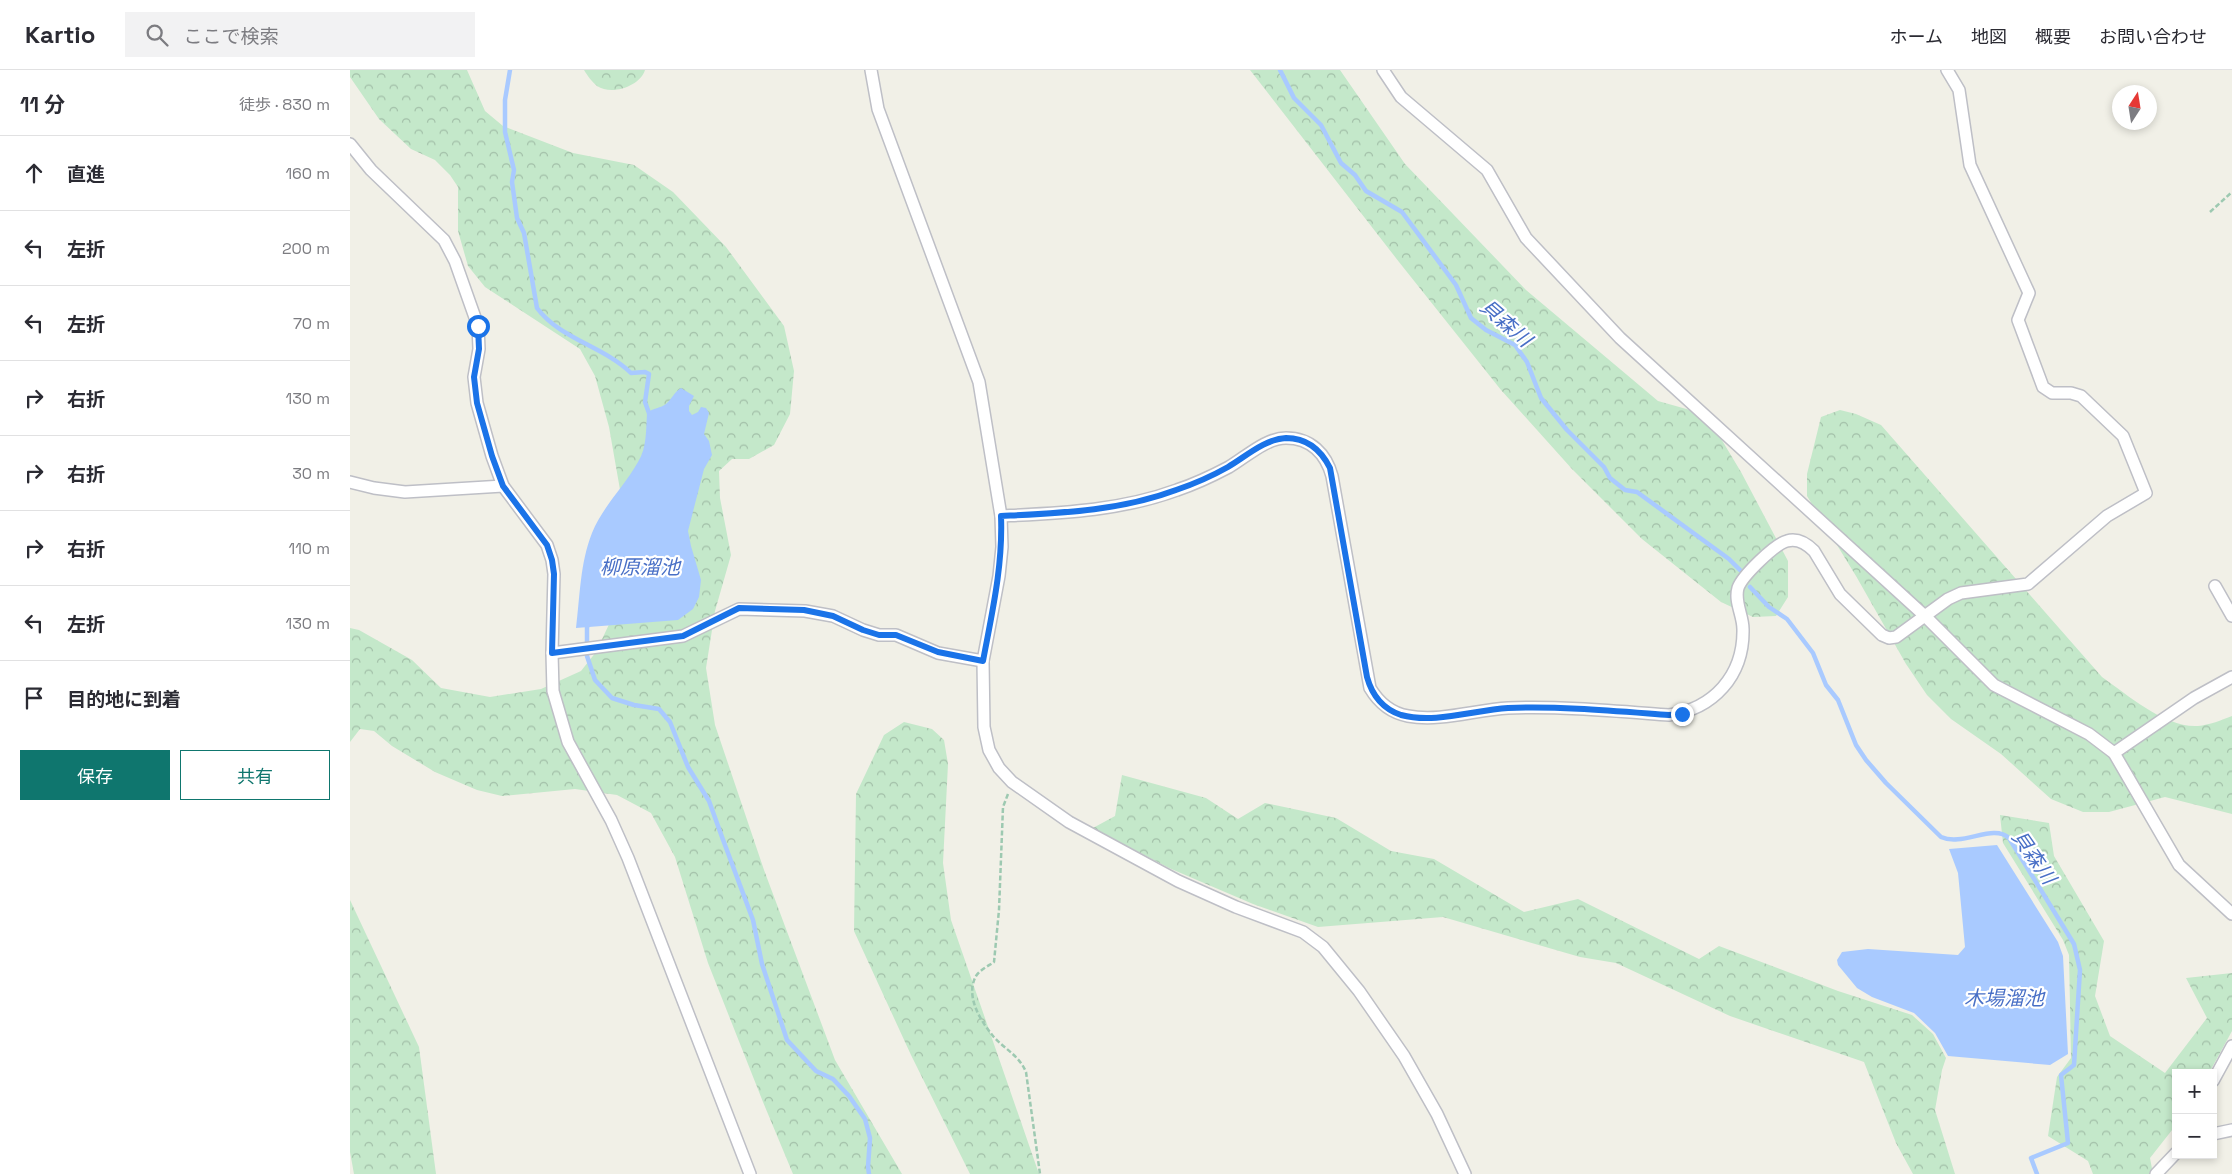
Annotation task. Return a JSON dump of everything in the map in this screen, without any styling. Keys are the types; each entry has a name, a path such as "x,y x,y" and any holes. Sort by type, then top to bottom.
{"street":[{"path":"871,70 878,110 979,382 1001,516 1002,547 999,576 983,661 984,727 987,742 998,768 1012,782 1069,822 1178,881 1236,907 1303,932 1324,947 1359,991 1404,1056 1437,1114 1465,1174"},
{"path":"1383,70 1401,97 1487,170 1526,238 1620,338 1926,617 1994,685 2090,734 2114,752 2179,865 2232,914"},
{"path":"1001,516 1077,512 1142,501 1203,480 1277,439 1292,439 1309,444 1322,454 1332,476 1370,688 1386,708 1402,715 1420,718 1506,708 1538,707 1669,715 1682,714 1703,705 1720,691 1738,661 1744,631 1743,618 1737,601 1740,583 1776,546 1787,540 1802,542 1814,551 1840,594 1882,634 1889,638 1896,637 1926,617 1948,599 1961,592 2028,584 2107,516 2146,493 2123,436 2081,396 2071,393 2052,393 2043,387 2018,320 2029,294 1970,165 1959,90 1947,70"},
{"path":"350,144 371,170 444,240 455,261 478,326 479,349 474,377 477,403 492,456 503,486 547,545 552,560 554,574 553,691 568,742 611,820 628,858 750,1174"},
{"path":"350,482 374,488 405,492 503,486"},
{"path":"2215,586 2232,616"},
{"path":"552,653 683,636 739,608 804,610 833,616 879,635 896,635 938,652 983,661"},
{"path":"2114,752 2194,698 2232,677"},
{"path":"2217,1074 2232,1046"},
{"path":"2217,1133 2232,1130"},
{"path":"2156,1174 2166,1168"}],"path":[{"path":"2210,212 2232,192"},
{"path":"1012,782 1003,807 999,910 994,962 977,975 972,993 974,1003 993,1037 1023,1063 1026,1072 1040,1174"}],"green space":[{"path":"350,70 467,70 485,111 503,126 573,153 634,165 673,192 726,247 784,326 794,371 790,414 774,445 749,459 732,459 719,471 720,498 731,555 715,611 706,668 715,725 764,870 835,1060 902,1174 793,1174 708,963 675,857 651,813 617,795 575,789 502,796 477,790 435,772 392,746 374,731 360,729 350,742 350,628 359,630 412,660 441,688 490,697 541,689 581,671 596,652 612,618 625,518 609,427 595,376 580,349 485,287 468,266 458,231 458,187 450,175 435,160 411,149 379,119 350,77"},
{"path":"584,70 645,70 638,81 632,85 617,90 610,90 597,86"},
{"path":"1250,70 1340,70 1405,164 1526,290 1658,401 1690,410 1714,427 1741,472 1788,561 1788,597 1776,616 1753,617 1721,602 1642,539 1572,469 1501,390"},
{"path":"1840,410 1856,414 1881,425 2102,677 2147,709 2173,722 2198,726 2232,716 2232,814 2165,797 2109,812 2083,812 2051,799 2001,754 1951,719 1927,695 1906,664 1856,576 1807,496 1807,474 1821,417"},
{"path":"904,722 932,729 944,740 948,764 943,863 951,920 1039,1174 970,1174 911,1055 854,931 856,794 884,735"},
{"path":"1122,775 1206,798 1238,819 1265,803 1336,818 1391,851 1434,859 1524,912 1578,899 1699,959 1719,946 1838,991 1912,1015 1933,1034 1946,1058 1935,1110 1955,1174 1913,1174 1896,1143 1864,1062 1730,1016 1616,963 1580,957 1443,917 1318,927 1253,904 1169,868 1093,828 1115,816"},
{"path":"2000,815 2049,823 2054,856 2104,941 2095,996 2110,1036 2165,1073 2207,1018 2186,978 2232,973 2232,1031 2211,1069 2172,1069 2172,1130 2150,1158 2153,1174 2093,1174 2088,1161 2048,1136 2057,1077 2071,1058 2069,955 2063,940 2003,843"},
{"path":"350,900 419,1047 436,1174 354,1174 350,1152"}],"water":[{"name":"柳原溜池","path":"681,388 694,396 689,406 689,411 692,415 698,412 701,407 706,408 709,413 704,434 709,441 712,455 704,469 688,531 701,580 699,597 693,609 678,620 576,628 585,556 592,533 602,514 641,457 646,438 647,413 666,404"},
{"name":"木場溜池","path":"1997,845 2058,942 2063,956 2068,1054 2050,1065 1948,1056 1935,1033 1914,1013 1872,997 1857,988 1838,965 1837,960 1842,952 1868,949 1958,955 1965,947 1958,873 1949,849"}],"waterway":[{"path":"510,70 505,100 505,132 514,170 512,182 517,218 524,233 537,308 546,319 557,327 608,356 631,373 645,372 649,374 645,402 650,416"},
{"name":"貝森川","path":"1280,70 1294,98 1321,125 1341,163 1355,175 1366,191 1402,212 1456,285 1471,318 1486,330 1515,345 1527,362 1541,398 1567,430 1604,467 1610,478 1625,490 1637,492 1729,559 1740,570"},
{"name":"貝森川","path":"1750,587 1769,607 1787,619 1813,653 1826,685 1838,700 1856,745 1886,783 1941,837 1959,839 1995,833 2009,838 2074,944 2080,970 2074,1065 2061,1075 2068,1143 2031,1158 2037,1174"},
{"path":"590,622 587,627 587,656 595,680 612,698 634,705 659,709 670,722 688,767 709,801 753,920 762,964 787,1040 816,1071 833,1079 849,1096 865,1119 870,1138 869,1174"}],"route":[{"path":"478,326 479,349 474,377 477,403 492,456 503,486 547,545 552,560 554,574 552,653 683,636 739,608 804,610 833,616 879,635 896,635 938,652 983,661 999,576 1002,547 1001,516 1077,512 1142,501 1176,491 1203,480 1266,444 1285,438 1301,440 1316,448 1330,468 1367,677 1374,695 1386,708 1402,715 1420,718 1506,708 1538,707 1669,715 1682,714"}]}
